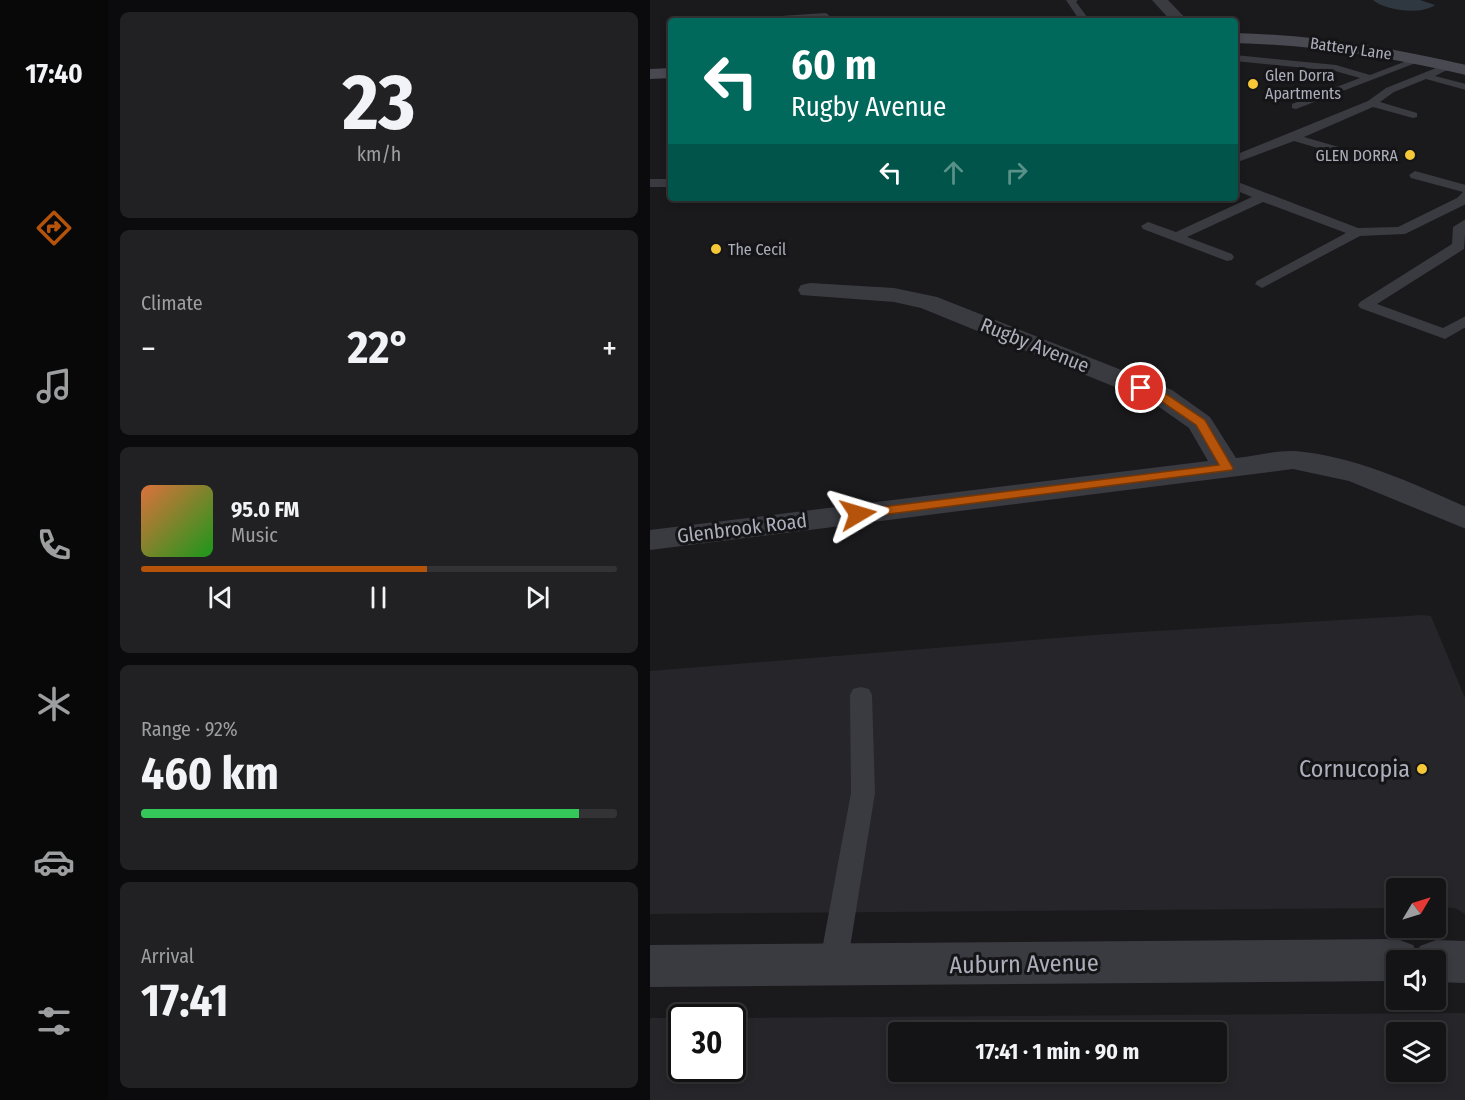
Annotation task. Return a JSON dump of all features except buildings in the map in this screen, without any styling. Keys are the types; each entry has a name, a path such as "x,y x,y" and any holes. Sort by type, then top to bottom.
{"street":[{"path":"1160,0 1177,18"},
{"name":"Battery Lane","path":"1238,38 1334,44 1421,59 1461,69"},
{"path":"650,75 668,73"},
{"name":"Rugby Avenue","path":"810,290 894,295 928,302 1162,396 1200,423 1227,468"},
{"path":"1227,468 1293,460 1318,462 1349,470 1466,519"},
{"name":"Glenbrook Road","path":"650,540 1227,468"},
{"name":"Auburn Avenue","path":"650,966 1386,960"},
{"path":"1446,961 1466,962"}],"lane":[{"path":"1074,0 1070,1 1083,18"},
{"path":"795,18 825,16 825,18"},
{"path":"1238,58 1336,68 1370,78"},
{"path":"1296,106 1421,59"},
{"path":"1238,158 1372,103 1390,90 1425,76 1461,69"},
{"path":"1425,76 1466,87"},
{"path":"1372,103 1412,116"},
{"path":"1293,137 1338,150"},
{"path":"1415,175 1466,189"},
{"path":"650,183 668,183"},
{"path":"1238,186 1357,232 1400,231 1462,201 1466,195"},
{"path":"1176,237 1262,197"},
{"path":"1466,224 1460,227 1462,247 1365,305 1445,334 1466,320"},
{"path":"1148,226 1227,257"},
{"path":"1262,284 1357,232"},
{"path":"833,966 863,793 861,694"}],"shaded area":[{"path":"1373,0 1420,0 1435,5 1413,11 1386,7"},
{"path":"1431,616 1465,698 1465,914 1455,908 1446,908 1446,878 1386,878 1386,908 650,914 650,671 1107,634"},
{"path":"1465,1013 1465,1100 650,1100 650,1018 668,1018 668,1082 746,1082 746,1018"}],"place":[{"name":"Glen Dorra Apartments","path":"1253,84"},
{"name":"GLEN DORRA","path":"1410,155"},
{"name":"The Cecil","path":"716,249"},
{"name":"Cornucopia","path":"1422,769"}],"route":[{"path":"858,514 1227,468 1200,423 1162,396 1141,388"}]}
